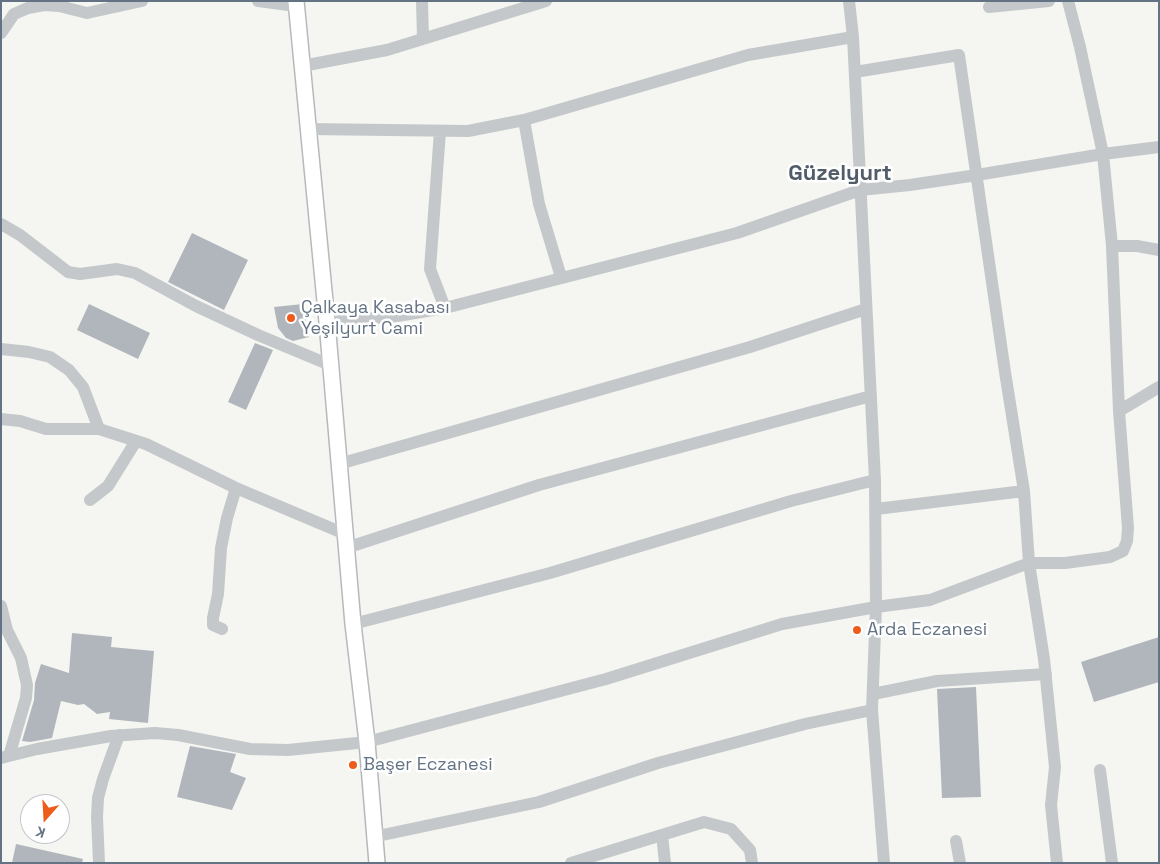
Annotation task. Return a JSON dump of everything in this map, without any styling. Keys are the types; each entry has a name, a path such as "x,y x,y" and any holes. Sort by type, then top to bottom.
{"main road":[{"path":"296,4 377,863"}],"street":[{"path":"1,33 14,14 28,8 44,5 59,6 87,14 142,1"},
{"path":"258,1 296,4"},
{"path":"422,1 423,38"},
{"path":"302,66 387,50 512,6 546,1"},
{"path":"849,1 855,72 875,480 876,607 872,710 884,863"},
{"path":"990,7 1049,1"},
{"path":"5,757 37,749 119,735 155,733 250,749 288,750 367,742 606,679 782,624 876,607 930,600 1029,563 1065,563 1110,557 1123,551 1127,541 1128,528 1119,411 1112,246 1103,154 1068,1"},
{"path":"307,129 468,131 524,120 748,55 853,37"},
{"path":"855,72 959,55 1024,491 1029,563 1046,674 1055,767 1051,805 1057,863"},
{"path":"524,120 539,204 561,277"},
{"path":"440,131 430,269 445,308"},
{"path":"327,322 397,316 445,308 737,233 860,190 910,185 1103,154 1159,147"},
{"path":"1,224 20,235 68,272 80,274 117,269 135,273 205,310 258,335 330,365"},
{"path":"1112,246 1137,246 1159,250"},
{"path":"339,464 750,347 866,309"},
{"path":"1,349 29,352 50,357 69,370 83,387 99,429"},
{"path":"1119,411 1159,387"},
{"path":"1,419 46,428 99,429 146,444 346,541 538,485 871,396"},
{"path":"90,500 108,486 136,441"},
{"path":"353,624 550,573 790,501 875,480"},
{"path":"222,629 213,625 213,618 218,594 221,548 236,488"},
{"path":"876,509 1024,491"},
{"path":"1,606 7,630 21,658 27,685 26,698 5,757"},
{"path":"873,694 937,681 1046,674"},
{"path":"374,837 539,802 658,763 805,724 872,710"},
{"path":"100,863 97,816 98,798 102,779 119,735"},
{"path":"1100,770 1112,863"},
{"path":"571,863 590,860 704,822 731,829 750,850 752,863"},
{"path":"662,835 665,863"},
{"path":"956,841 960,863"}],"building":[{"path":"192,233 248,260 224,310 168,282"},
{"path":"89,304 150,333 138,359 77,330"},
{"name":"Çalkaya Kasabası Yeşilyurt Cami","path":"303,304 309,337 293,341 286,338 278,328 274,307"},
{"path":"255,343 273,350 246,410 228,402"},
{"path":"72,633 112,637 111,647 154,651 148,723 109,719 110,712 97,714 84,704 78,705 61,701 52,738 30,742 22,741 34,700 35,683 41,664 69,673"},
{"path":"1159,637 1159,682 1094,702 1081,662"},
{"path":"976,687 981,797 942,798 937,689"},
{"path":"190,746 236,754 230,772 246,778 232,810 177,797"},
{"path":"16,844 83,859 82,863 12,863"}],"place":[{"name":"Çalkaya Kasabası Yeşilyurt Cami","path":"291,318"},
{"name":"Arda Eczanesi","path":"857,630"},
{"name":"Başer Eczanesi","path":"353,765"}],"district":[{"name":"Güzelyurt","path":"840,174"}]}
